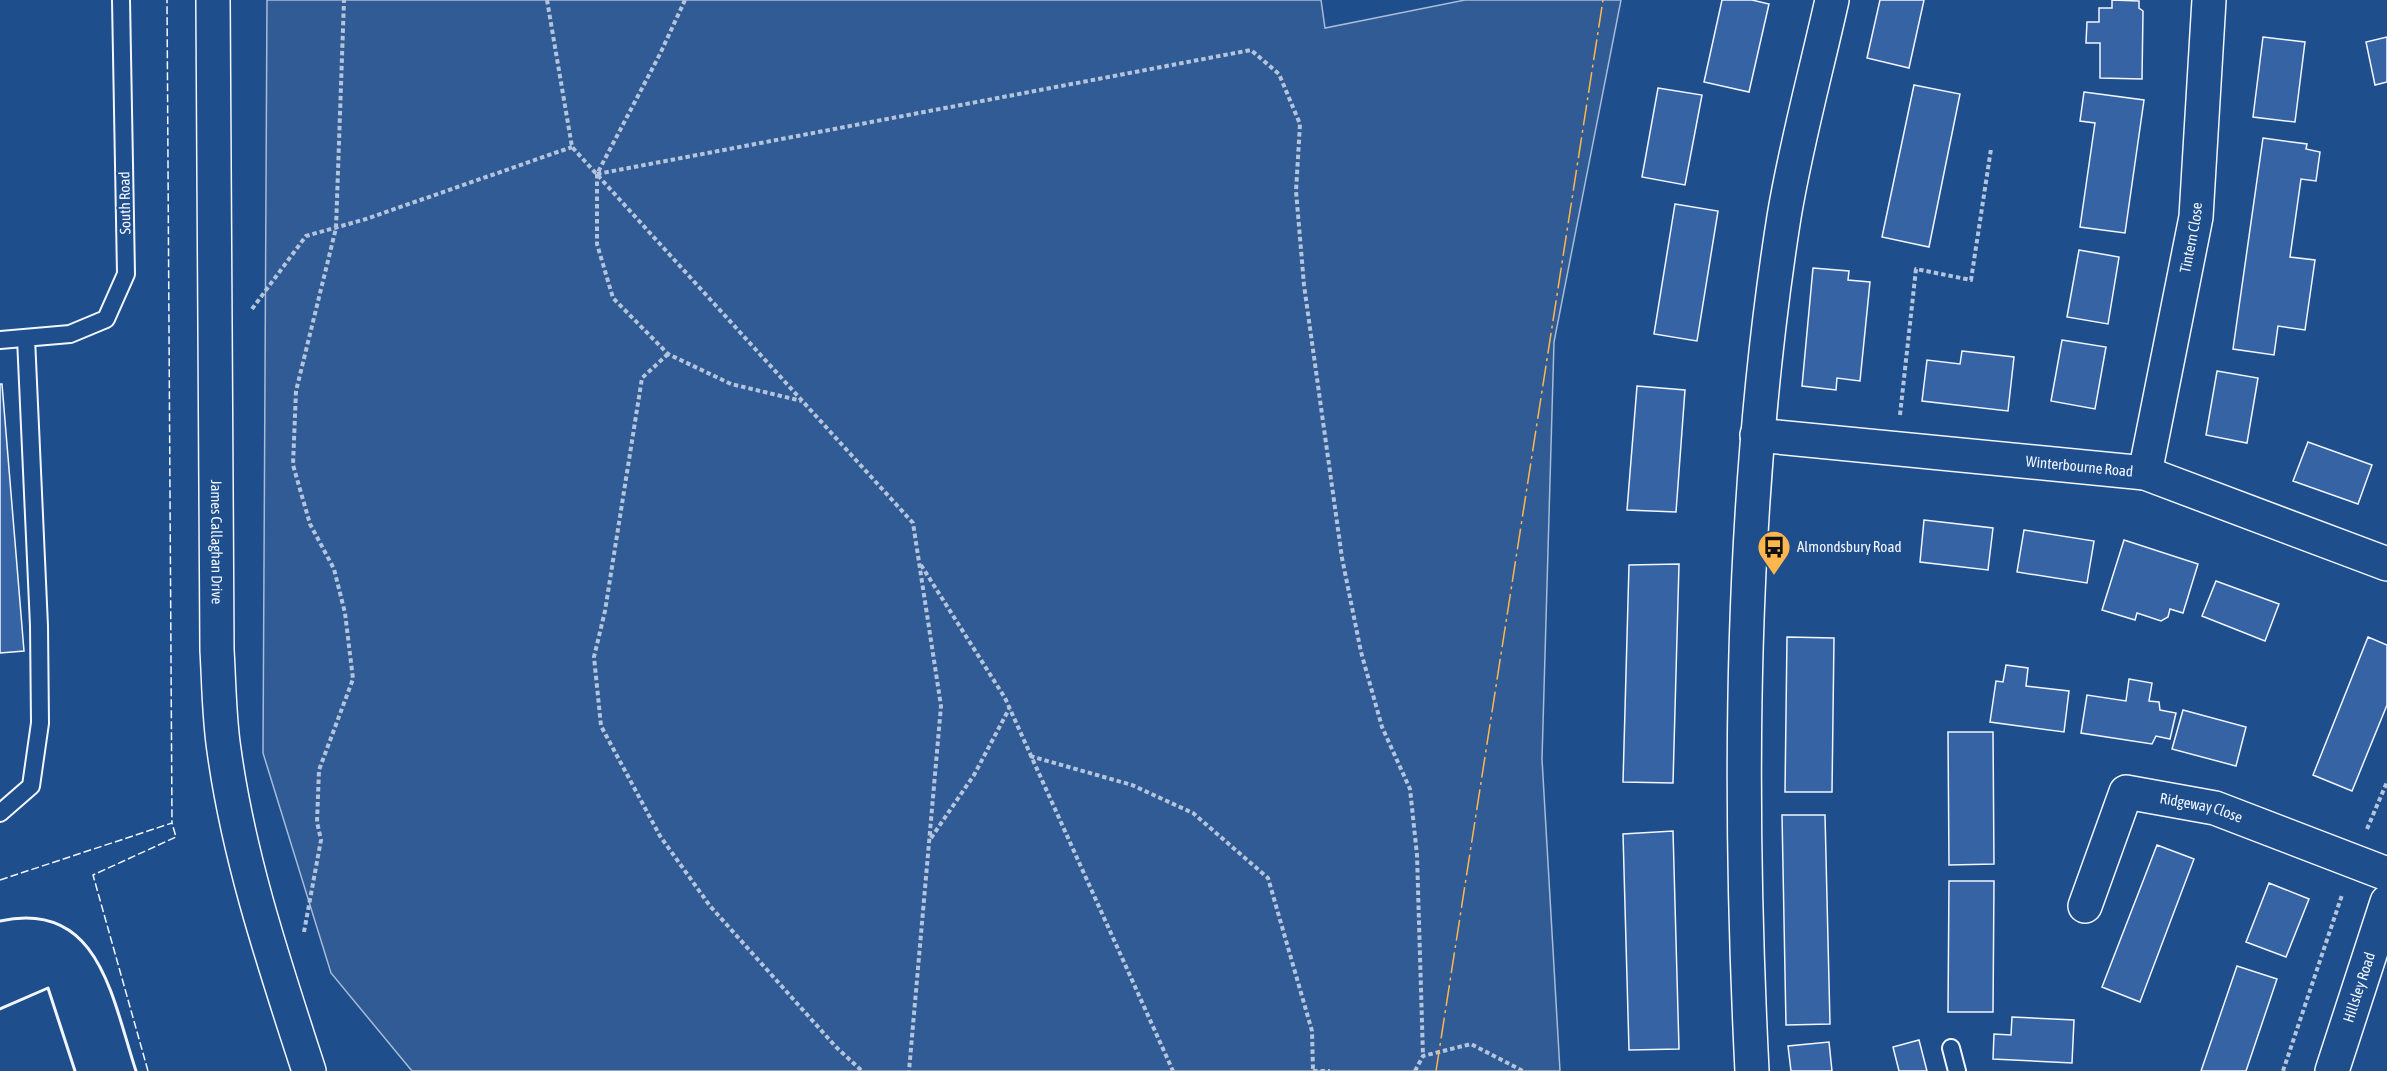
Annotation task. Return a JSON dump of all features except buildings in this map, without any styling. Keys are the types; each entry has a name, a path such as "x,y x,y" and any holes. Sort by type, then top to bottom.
{"street":[{"name":"James Callaghan Drive","path":"213,0 217,650 224,748 237,827 255,896 309,1071"},
{"path":"1752,1071 1747,974 1745,718 1757,435 1784,216 1832,0"},
{"name":"Tintern Close","path":"2145,472 2196,217 2209,0"},
{"name":"Winterbourne Road","path":"1757,435 2145,472 2387,564"},
{"name":"Ridgeway Close","path":"2085,906 2126,792 2215,808 2387,874"},
{"name":"Hillsley Road","path":"2332,1071 2387,902"}],"lane":[{"name":"South Road","path":"0,340 69,334 106,319 126,274 121,0"},
{"path":"0,813 32,786 40,723 39,626 26,338"},
{"path":"1951,1048 1957,1071"}],"path":[{"path":"302,940 321,840 317,822 319,770 353,679 345,613 334,569 310,524 293,465 296,392 336,228 344,0"},
{"path":"547,0 572,147 913,523 941,706 909,1071"},
{"path":"685,0 660,54 597,174 597,244 613,298 668,354 731,384 803,401"},
{"path":"597,174 1251,50 1279,74 1300,124 1296,191 1304,285 1342,558 1361,652 1382,727 1410,789 1417,855 1423,1056 1414,1071"},
{"path":"249,313 306,236 336,228 572,147"},
{"path":"1897,448 1916,269 1971,280 1990,149"},
{"path":"668,354 642,378 605,610 594,657 601,726 660,836 710,906 836,1047 862,1071"},
{"path":"919,561 1009,708 1173,1071"},
{"path":"929,840 974,775 1009,708"},
{"path":"1030,756 1132,785 1193,813 1268,878 1312,1031 1312,1071 1330,1071"},
{"path":"2283,1071 2353,861 2387,782"},
{"path":"1423,1056 1471,1044 1523,1071"}],"shaded area":[{"path":"267,0 1321,0 1325,28 1465,0 1621,0 1554,342 1542,759 1560,1071 412,1071 331,973 263,753"}],"fence":[{"path":"0,880 172,823 167,0"},
{"path":"148,1071 93,875 176,837 172,823"}],"wall":[{"path":"0,921 34,918 60,925 81,940 96,961 109,986 136,1071"},
{"path":"0,1009 48,988 75,1071"}],"power":[{"path":"1436,1071 1603,0"}],"place":[{"name":"Almondsbury Road","path":"1774,576"}]}
